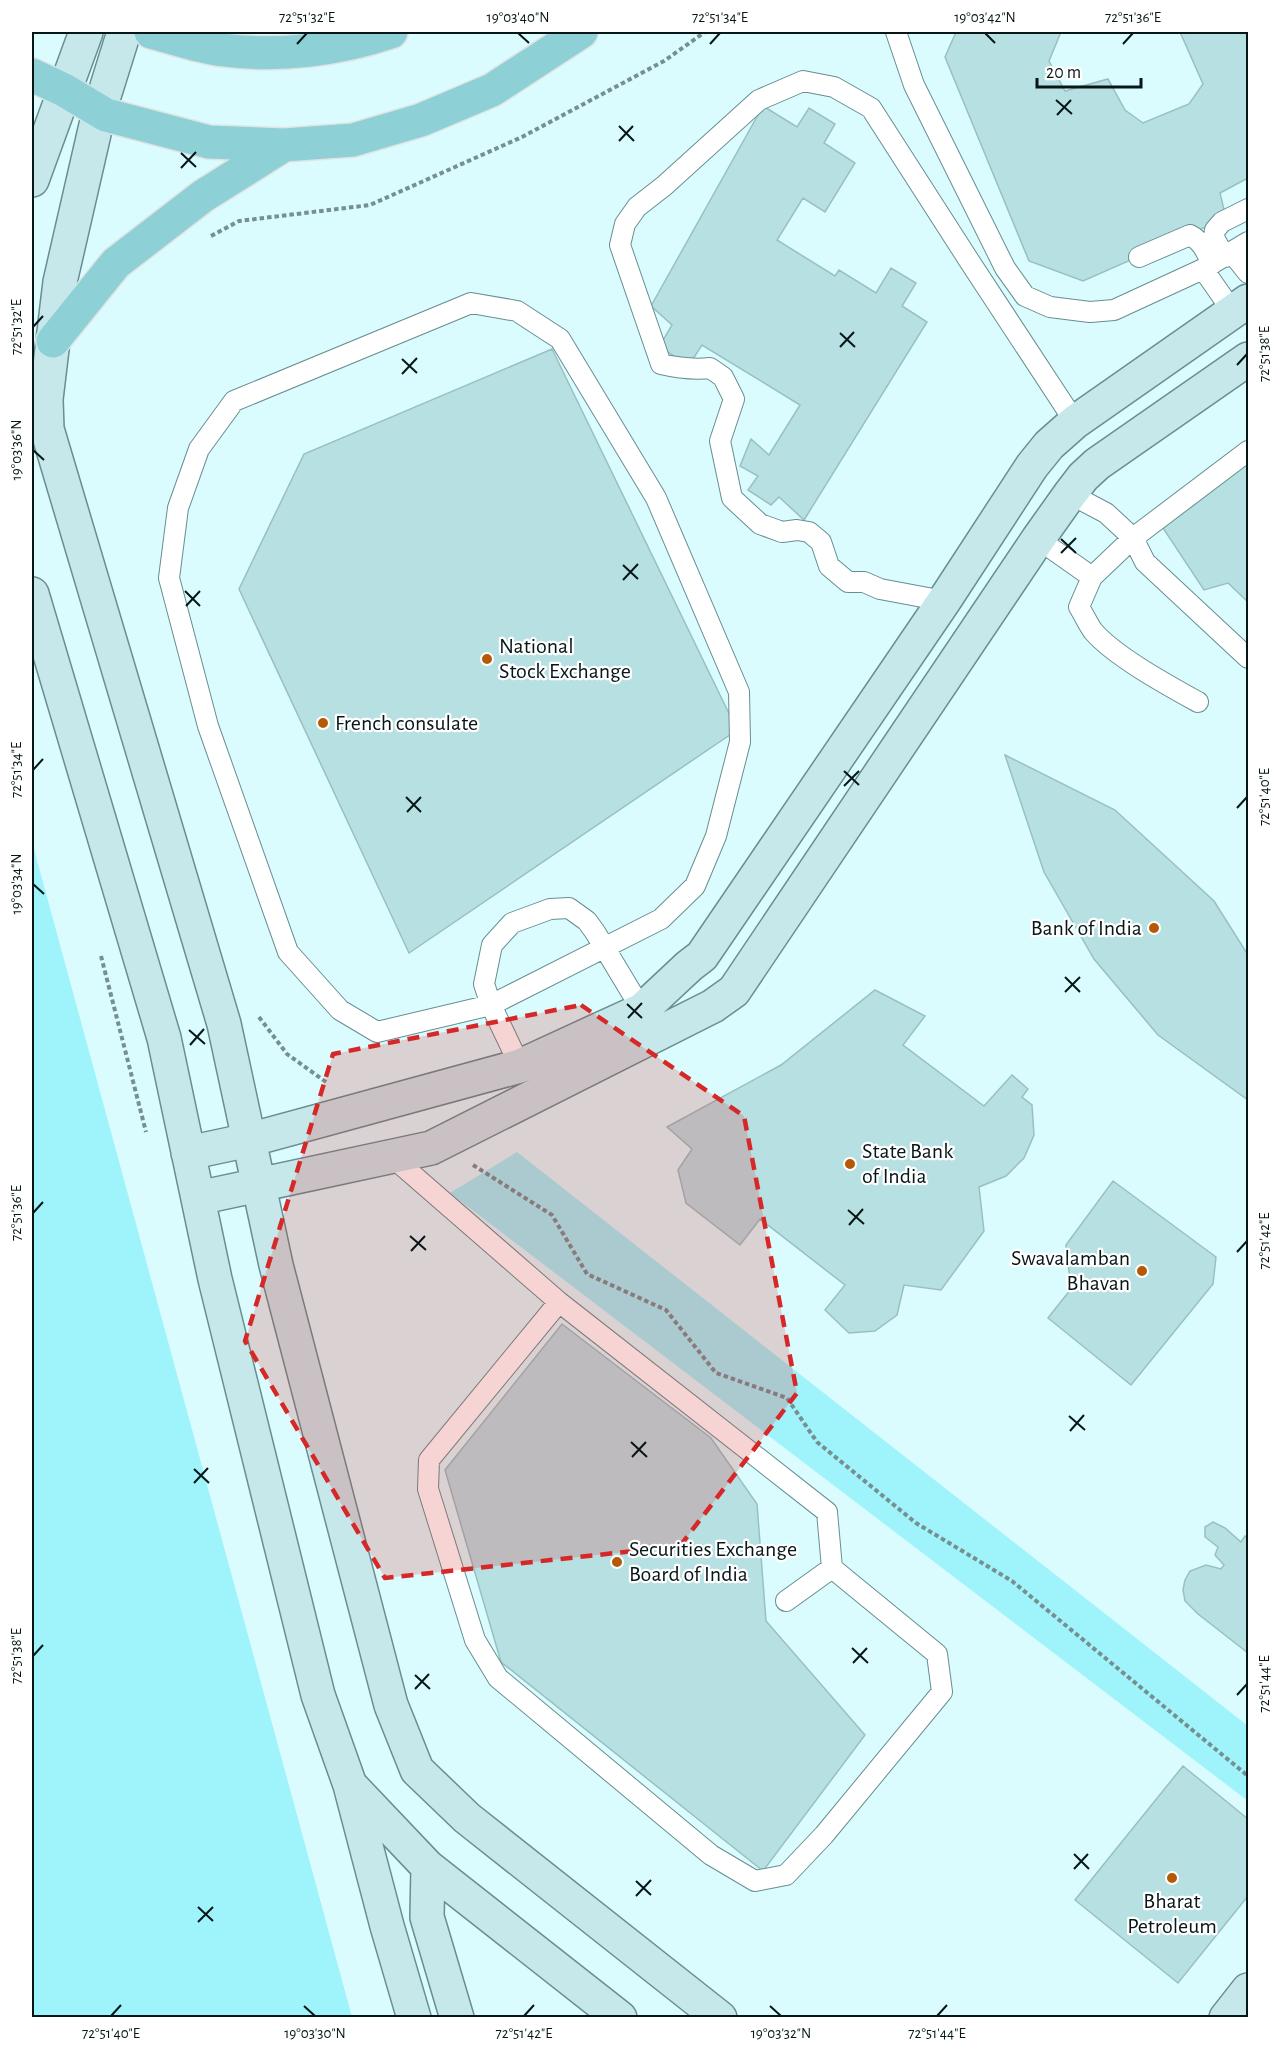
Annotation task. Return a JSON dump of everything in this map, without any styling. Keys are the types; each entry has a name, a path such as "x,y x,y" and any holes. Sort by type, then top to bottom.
{"main road":[{"path":"32,180 86,32"},
{"path":"124,32 99,112 60,282 46,399 47,429 224,1024 276,1265 388,1693 417,1770 467,1818 720,2018"},
{"path":"151,32 222,50 282,52 335,48 391,32"},
{"path":"32,75 64,90 99,112 209,142 284,145 352,140 420,120 492,90 582,32"},
{"path":"53,341 116,263 203,196 284,145"},
{"path":"189,1153 249,1140 520,1066 642,1010 702,956 944,601 1032,466 1049,445 1075,422 1241,307"},
{"path":"198,1198 431,1148 713,1006 734,991 1038,539 1083,477 1097,464 1248,359"},
{"path":"32,594 164,1038 215,1279 318,1695 350,1785 414,2018"},
{"path":"350,1785 428,1867 620,2018"},
{"path":"428,1867 427,1917 457,2018"},
{"path":"1226,2018 1248,1990"}],"lane":[{"path":"896,32 914,85 1005,268 1025,296 1050,307 1090,312 1114,310 1224,257"},
{"path":"944,601 880,589 864,582 848,582 829,566 821,542 809,532 798,530 782,532 760,524 732,498 720,441 734,399 723,377 710,368 686,369 661,364 620,245 625,224 637,207 664,186 759,100 803,81 834,87 871,108 1075,422"},
{"path":"1241,307 1224,257 1214,237 1215,230 1222,222 1248,209"},
{"path":"1139,257 1190,235 1248,273"},
{"path":"471,303 517,311 560,339 656,498 739,692 740,742 716,836 695,886 661,919 491,1005 377,1032 340,1011 288,952 208,726 169,578 178,508 199,449 234,401 471,303"},
{"path":"1198,702 1135,664 1094,631 1078,607 1092,577 1134,538 1248,452"},
{"path":"1070,494 1106,513 1134,538 1145,562 1248,658"},
{"path":"1038,539 1092,577"},
{"path":"520,1066 491,1005 484,984 492,945 512,923 550,909 569,908 587,921 606,947 642,1010"},
{"path":"391,1156 559,1302 827,1512 832,1568 937,1654 942,1692 824,1835 786,1875 755,1881 711,1855 498,1678 475,1640 428,1489 429,1460 559,1302"},
{"path":"786,1601 832,1568"}],"path":[{"path":"208,237 239,221 370,205 522,137 664,61 705,32"},
{"path":"258,1017 287,1054 332,1087"},
{"path":"431,1148 467,1161 552,1215 587,1274 666,1310 716,1373 787,1398 817,1442 916,1523 1012,1581 1248,1776"}],"highlighted area":[{"path":"581,1005 744,1116 797,1393 680,1546 385,1578 245,1341 333,1054"}],"shaded area":[{"path":"32,842 352,2017 32,2017"},
{"path":"517,1152 1248,1726 1248,1801 450,1193"}],"building":[{"path":"956,32 1061,32 1049,61 1065,91 1108,79 1125,110 1143,123 1189,104 1203,84 1180,32 1248,32 1248,178 1220,193 1226,218 1083,281 1029,261 945,57"},
{"path":"763,106 797,127 809,108 835,124 824,143 855,163 825,212 803,198 777,240 835,276 839,270 876,293 891,268 916,283 902,306 927,322 804,520 779,497 771,505 748,490 758,476 740,466 751,439 769,455 800,405 702,345 689,365 659,347 672,325 651,306"},
{"name":"National Stock Exchange","path":"552,349 737,730 409,953 239,589 304,454"},
{"path":"1248,461 1248,602 1228,583 1204,590 1159,522"},
{"name":"Bank of India","path":"1005,755 1115,810 1214,901 1248,955 1248,1100 1158,1035 1094,959 1044,872"},
{"name":"State Bank of India","path":"875,990 925,1016 903,1045 984,1106 1012,1075 1028,1089 1022,1097 1032,1105 1034,1135 1024,1158 1006,1176 979,1187 984,1231 941,1290 904,1285 897,1315 875,1331 849,1333 825,1310 845,1285 760,1219 740,1245 686,1203 678,1170 692,1149 667,1127 781,1065"},
{"name":"Swavalamban Bhavan","path":"1113,1181 1216,1257 1213,1284 1131,1385 1048,1318 1071,1289 1066,1245"},
{"name":"Securities Exchange Board of India","path":"562,1324 711,1438 757,1504 766,1621 865,1735 763,1871 501,1662 445,1470"},
{"path":"1213,1522 1225,1528 1241,1542 1245,1536 1248,1539 1248,1653 1185,1601 1183,1590 1190,1571 1206,1565 1221,1569 1224,1565 1215,1555 1218,1547 1205,1537 1205,1527"},
{"path":"1183,1766 1248,1819 1248,1896 1178,1983 1075,1900"}],"place":[{"name":"National Stock Exchange","path":"487,659"},
{"name":"French consulate","path":"323,723"},
{"name":"Bank of India","path":"1154,928"},
{"name":"State Bank of India","path":"850,1164"},
{"name":"Swavalamban Bhavan","path":"1142,1271"},
{"name":"Securities Exchange Board of India","path":"617,1562"},
{"name":"Bharat Petroleum","path":"1172,1878"}]}
